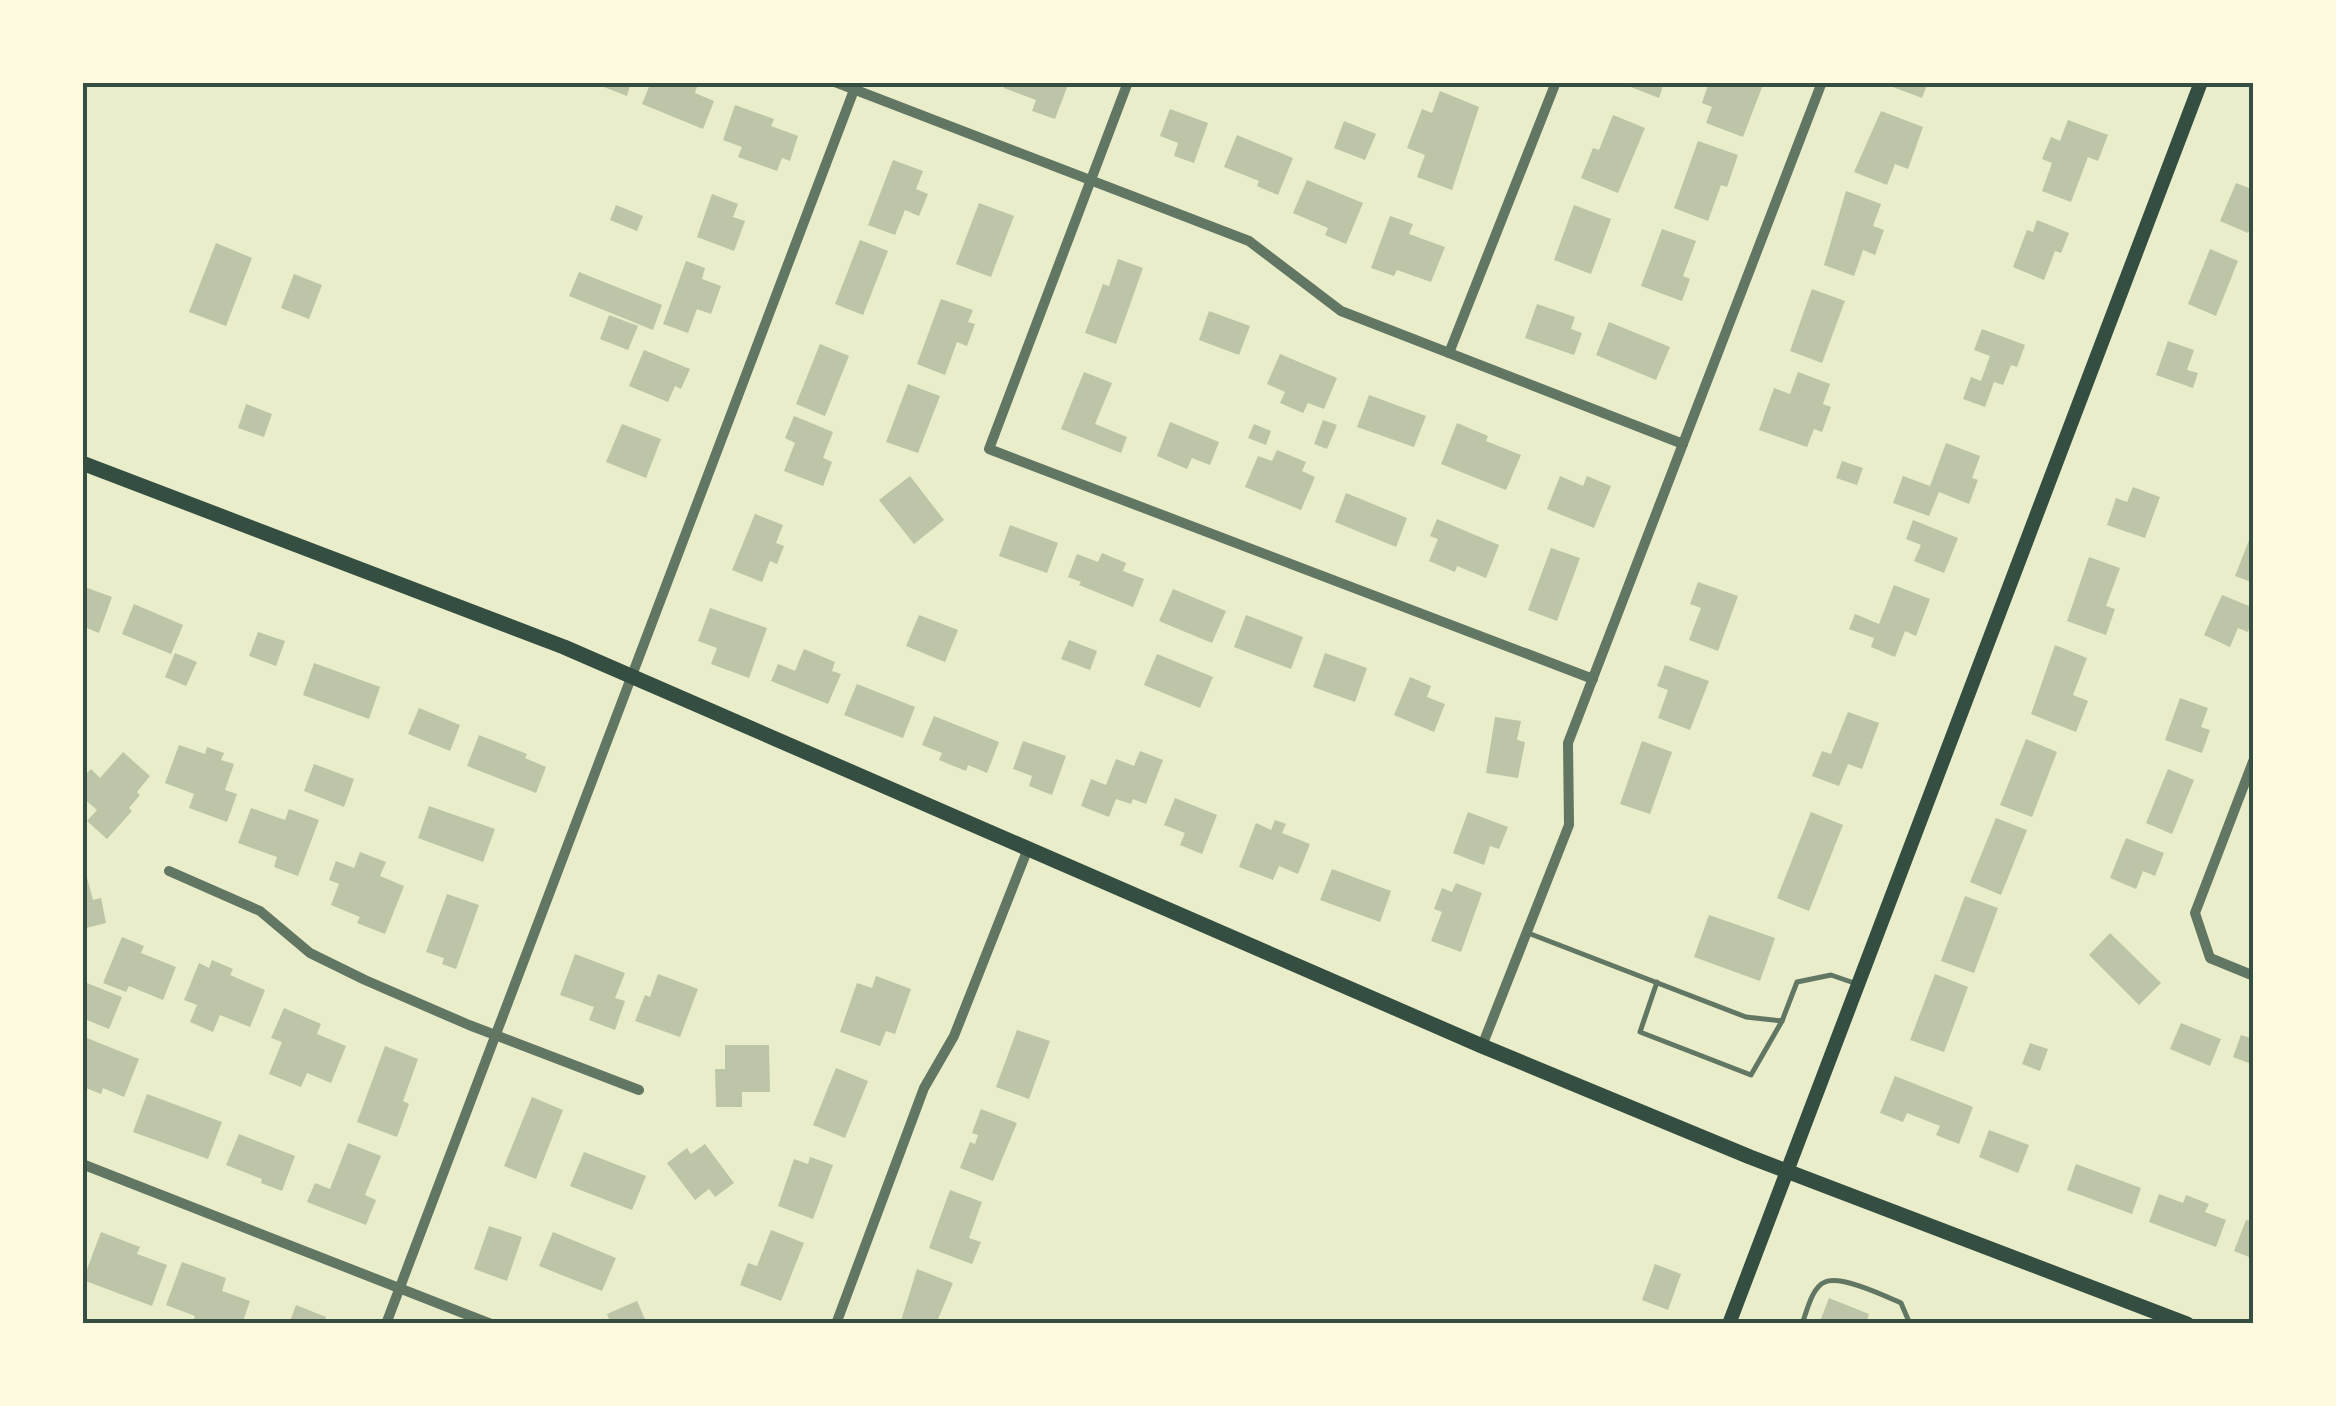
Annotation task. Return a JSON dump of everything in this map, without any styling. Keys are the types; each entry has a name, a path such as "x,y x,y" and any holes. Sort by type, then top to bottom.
{"main road":[{"path":"1729,1324 2201,82"},
{"path":"82,463 564,647 1482,1046 2186,1324"}],"street":[{"path":"835,82 855,86 1249,241 1341,311 1683,444"},
{"path":"1128,82 989,449 1593,679"},
{"path":"1449,353 1556,82"},
{"path":"1482,1046 1568,824 1568,743 1822,82"},
{"path":"386,1324 855,86"},
{"path":"2254,759 2195,913 2210,958 2254,976"},
{"path":"836,1324 924,1088 954,1036 1028,851"},
{"path":"169,871 260,911 324,960 496,1035 639,1090"},
{"path":"82,1164 490,1324"}],"lane":[{"path":"1525,932 1746,1017 1782,1021"},
{"path":"1657,982 1640,1032 1751,1075 1782,1021 1797,982 1831,975 1859,985"},
{"path":"1802,1324 1816,1290 1824,1282 1840,1280 1902,1303 1910,1324"}],"building":[{"path":"591,82 631,82 627,96"},
{"path":"651,82 686,82 697,87 695,93 714,101 703,129 642,104"},
{"path":"1006,82 1069,82 1055,119 1032,111 1036,100 1004,88"},
{"path":"1618,82 1664,82 1659,98"},
{"path":"1709,82 1764,82 1743,137 1706,123 1712,107 1702,103"},
{"path":"1891,82 1928,82 1922,98 1890,86"},
{"path":"1440,91 1479,107 1452,190 1417,177 1425,155 1407,148 1422,109 1432,113"},
{"path":"735,105 774,119 771,126 798,136 790,161 782,158 777,171 738,157 742,147 723,140"},
{"path":"1170,109 1208,123 1194,163 1174,156 1178,143 1160,136"},
{"path":"1881,111 1923,127 1908,169 1895,164 1887,185 1854,172"},
{"path":"1613,115 1645,128 1618,193 1581,178 1593,148 1599,150"},
{"path":"2068,120 2108,135 2098,161 2088,157 2071,202 2042,191 2052,163 2042,159 2051,137 2060,141"},
{"path":"1344,121 1376,134 1365,160 1334,148"},
{"path":"1237,135 1293,158 1278,195 1257,186 1259,181 1224,167"},
{"path":"1698,141 1738,155 1727,187 1721,185 1708,221 1674,208"},
{"path":"893,160 923,171 916,189 928,194 919,216 905,210 895,235 868,225"},
{"path":"1307,180 1363,203 1346,244 1325,235 1328,228 1293,213"},
{"path":"2236,183 2254,190 2254,218 2248,233 2220,221"},
{"path":"1846,191 1881,204 1873,226 1884,230 1875,255 1863,250 1854,276 1824,265"},
{"path":"712,194 738,204 733,217 745,221 734,251 697,237"},
{"path":"979,203 1014,216 991,277 956,264"},
{"path":"616,205 643,216 637,231 610,220"},
{"path":"1574,205 1611,219 1591,274 1554,260"},
{"path":"1390,216 1413,224 1409,234 1445,247 1431,282 1397,270 1394,276 1371,268"},
{"path":"2037,220 2069,233 2061,253 2055,251 2044,280 2013,267 2027,230 2033,232"},
{"path":"1662,229 1696,241 1683,276 1690,279 1682,301 1641,286"},
{"path":"860,240 888,251 863,315 835,304"},
{"path":"216,243 252,258 226,326 189,312"},
{"path":"2210,249 2238,261 2216,316 2188,304"},
{"path":"1118,259 1143,268 1116,344 1085,333 1103,284 1109,286"},
{"path":"686,261 705,268 702,279 721,286 711,314 697,309 688,333 663,324"},
{"path":"579,272 662,305 653,330 569,296"},
{"path":"294,274 322,285 309,319 281,308"},
{"path":"1812,289 1845,301 1822,363 1790,351"},
{"path":"941,299 973,310 968,322 975,324 967,346 957,342 945,375 917,364"},
{"path":"1537,304 1575,317 1571,329 1582,333 1574,355 1525,338"},
{"path":"1209,311 1250,326 1239,355 1199,340"},
{"path":"609,315 638,326 628,350 600,339"},
{"path":"1609,322 1670,347 1656,380 1596,355"},
{"path":"1982,329 2025,345 2017,367 2011,365 2003,385 1994,382 1985,407 1963,399 1971,377 1981,381 1990,356 1974,350"},
{"path":"2168,341 2194,350 2187,370 2198,373 2193,388 2156,375"},
{"path":"820,344 849,356 825,416 796,404"},
{"path":"644,350 690,369 681,389 675,386 668,402 629,386"},
{"path":"1280,354 1337,378 1324,409 1308,403 1303,413 1280,403 1285,392 1267,384"},
{"path":"1084,372 1112,383 1095,424 1127,437 1121,453 1061,429"},
{"path":"1798,372 1830,384 1823,404 1831,407 1822,432 1814,429 1807,447 1759,430 1774,388 1790,394"},
{"path":"908,384 940,396 918,453 886,442"},
{"path":"1369,395 1426,416 1414,447 1357,427"},
{"path":"246,404 272,414 264,437 238,428"},
{"path":"794,416 833,432 823,458 832,462 823,486 784,471 795,443 785,438"},
{"path":"1323,420 1337,425 1327,449 1314,444"},
{"path":"1170,422 1219,442 1210,465 1192,458 1187,469 1157,456"},
{"path":"1457,423 1488,436 1486,441 1521,455 1506,490 1441,464"},
{"path":"622,424 661,439 646,478 606,462"},
{"path":"1254,424 1271,431 1266,445 1248,438"},
{"path":"1946,443 1980,456 1972,478 1978,480 1969,504 1939,492 1929,516 1893,503 1903,476 1930,486"},
{"path":"1277,450 1306,462 1302,471 1315,477 1301,510 1245,487 1258,456 1272,461"},
{"path":"1842,461 1863,468 1857,485 1836,478"},
{"path":"910,476 944,520 914,544 879,500"},
{"path":"1560,476 1583,486 1587,476 1611,486 1594,528 1547,509"},
{"path":"2133,487 2160,497 2145,538 2107,525 2116,498 2127,502"},
{"path":"1346,493 1407,518 1396,547 1335,522"},
{"path":"755,514 783,525 776,543 784,546 777,564 770,561 762,582 732,570"},
{"path":"1437,519 1499,545 1486,578 1457,566 1455,572 1429,561 1438,539 1430,536"},
{"path":"1913,520 1958,538 1944,573 1914,561 1921,545 1906,539"},
{"path":"1010,525 1058,543 1047,573 999,556"},
{"path":"2254,530 2254,583 2235,576"},
{"path":"1551,548 1580,558 1557,621 1528,610"},
{"path":"1102,553 1126,563 1123,571 1144,579 1133,607 1068,577 1077,554 1098,562"},
{"path":"2089,557 2120,568 2106,606 2115,609 2106,635 2067,621"},
{"path":"1698,582 1738,596 1718,651 1689,640 1701,608 1690,604"},
{"path":"1894,585 1930,599 1916,636 1905,631 1895,657 1871,647 1874,638 1849,629 1855,614 1879,624"},
{"path":"82,586 112,597 99,633 82,626"},
{"path":"1173,589 1226,611 1212,643 1159,621"},
{"path":"2222,595 2254,608 2248,632 2238,628 2230,647 2204,635"},
{"path":"134,604 183,625 171,654 122,634"},
{"path":"710,608 767,628 749,678 711,664 717,648 698,641"},
{"path":"919,615 958,630 945,662 906,646"},
{"path":"1246,615 1303,637 1291,669 1234,647"},
{"path":"258,632 285,641 276,666 249,656"},
{"path":"1069,640 1097,651 1090,670 1061,659"},
{"path":"2055,645 2087,658 2073,695 2088,701 2076,732 2031,714"},
{"path":"804,649 835,662 832,671 841,674 828,704 771,681 778,664 795,671"},
{"path":"175,653 197,662 186,686 165,677"},
{"path":"1325,653 1367,668 1355,702 1313,687"},
{"path":"1157,654 1213,677 1200,708 1144,685"},
{"path":"314,663 380,687 369,719 303,695"},
{"path":"1665,665 1709,681 1690,730 1658,718 1668,690 1657,686"},
{"path":"1410,677 1431,686 1427,697 1445,704 1434,732 1394,715"},
{"path":"857,684 915,707 903,738 844,715"},
{"path":"2180,698 2208,708 2201,727 2210,730 2202,753 2165,740"},
{"path":"419,708 460,725 450,751 408,734"},
{"path":"1848,712 1879,723 1862,769 1848,764 1839,786 1812,776 1822,751 1831,754"},
{"path":"934,716 999,742 987,773 968,765 966,771 939,760 942,753 922,745"},
{"path":"1495,717 1521,721 1517,740 1525,742 1518,778 1486,773"},
{"path":"479,735 527,754 525,758 546,767 536,793 467,766"},
{"path":"2026,739 2057,752 2032,817 2000,805"},
{"path":"1023,741 1066,756 1052,795 1029,786 1032,776 1013,769"},
{"path":"1642,741 1672,752 1650,814 1620,804"},
{"path":"179,745 205,754 207,747 224,753 221,760 234,764 225,790 237,794 227,822 189,808 194,794 165,783"},
{"path":"1140,751 1163,760 1146,804 1116,799 1109,817 1081,806 1091,779 1106,785 1116,759 1134,766"},
{"path":"123,752 150,776 137,792 140,795 129,808 132,811 107,839 87,821 97,810 82,797 82,778 91,769 100,778"},
{"path":"314,764 354,779 344,807 304,791"},
{"path":"2168,769 2194,780 2172,834 2146,823"},
{"path":"1175,798 1217,815 1202,854 1180,845 1185,833 1164,825"},
{"path":"429,806 495,829 483,862 418,838"},
{"path":"251,808 285,820 289,809 319,820 298,876 274,867 277,857 238,843"},
{"path":"1468,812 1508,827 1499,849 1490,846 1484,865 1453,853"},
{"path":"1811,812 1843,825 1809,911 1777,898"},
{"path":"1996,818 2027,830 2001,895 1970,882"},
{"path":"1275,820 1286,824 1282,833 1310,844 1298,874 1279,866 1273,880 1239,867 1256,823 1271,830"},
{"path":"2126,838 2164,853 2155,876 2143,871 2136,889 2110,878"},
{"path":"360,852 386,862 380,876 404,886 385,934 357,923 360,917 331,905 339,884 329,880 336,861 354,868"},
{"path":"82,859 93,900 101,898 106,923 82,929"},
{"path":"1332,869 1391,891 1380,922 1320,900"},
{"path":"1456,883 1482,893 1461,952 1431,941 1442,912 1434,909 1442,888 1452,892"},
{"path":"447,894 479,905 456,969 442,964 444,958 426,952"},
{"path":"1965,896 1998,908 1974,973 1941,961"},
{"path":"1709,915 1775,938 1760,981 1694,957"},
{"path":"2110,933 2161,983 2139,1005 2089,955"},
{"path":"122,937 144,946 141,953 176,967 163,1000 129,986 126,992 103,983"},
{"path":"575,954 625,973 615,998 625,1001 615,1030 589,1020 594,1007 560,995"},
{"path":"212,960 233,969 230,975 265,990 250,1027 220,1015 213,1032 190,1022 197,1005 184,1000 199,963 209,968"},
{"path":"658,974 698,989 680,1037 635,1021"},
{"path":"1935,974 1968,987 1944,1052 1910,1040"},
{"path":"876,976 911,989 895,1034 886,1031 880,1046 840,1032 857,983 872,988"},
{"path":"82,981 122,997 109,1029 82,1018"},
{"path":"284,1008 321,1024 317,1034 346,1046 331,1083 307,1073 301,1087 269,1074 282,1042 271,1038"},
{"path":"2181,1023 2221,1039 2210,1066 2170,1049"},
{"path":"1017,1030 1050,1041 1029,1099 996,1087"},
{"path":"2241,1035 2254,1039 2254,1065 2233,1057"},
{"path":"82,1036 139,1059 124,1097 103,1088 101,1094 86,1088 82,1097"},
{"path":"2030,1043 2048,1049 2040,1071 2022,1064"},
{"path":"725,1045 769,1045 770,1092 742,1092 742,1107 716,1107 715,1069 725,1069"},
{"path":"385,1046 418,1059 403,1101 409,1104 397,1137 357,1122"},
{"path":"836,1068 868,1081 845,1138 813,1125"},
{"path":"1895,1076 1973,1107 1959,1144 1936,1135 1940,1126 1907,1113 1903,1122 1880,1113"},
{"path":"147,1094 222,1122 208,1159 133,1132"},
{"path":"532,1097 563,1110 536,1179 504,1166"},
{"path":"981,1109 1017,1123 993,1181 960,1168 970,1142 975,1144 978,1135 972,1133"},
{"path":"1989,1130 2029,1145 2018,1173 1979,1157"},
{"path":"239,1134 295,1156 282,1191 226,1165"},
{"path":"348,1143 381,1156 365,1195 376,1200 366,1225 307,1202 315,1183 330,1189"},
{"path":"705,1144 734,1183 715,1197 709,1189 695,1200 667,1163 687,1148 691,1154"},
{"path":"584,1152 646,1176 632,1210 570,1186"},
{"path":"810,1157 833,1165 813,1219 778,1206 794,1159 808,1164"},
{"path":"2076,1164 2141,1188 2132,1214 2067,1190"},
{"path":"950,1190 982,1202 969,1238 981,1242 972,1264 929,1248"},
{"path":"2159,1194 2183,1203 2186,1195 2209,1204 2205,1212 2226,1220 2216,1247 2149,1222"},
{"path":"2246,1220 2254,1222 2254,1259 2234,1251"},
{"path":"489,1226 522,1237 507,1281 474,1269"},
{"path":"771,1230 804,1243 781,1301 740,1285 748,1263 757,1266"},
{"path":"101,1232 140,1247 137,1254 167,1265 152,1306 83,1280"},
{"path":"553,1232 616,1258 602,1291 539,1266"},
{"path":"182,1262 226,1278 222,1291 250,1301 242,1324 192,1324 195,1316 166,1305"},
{"path":"1655,1264 1681,1274 1668,1310 1642,1300"},
{"path":"917,1269 953,1283 936,1324 900,1324"},
{"path":"1829,1298 1869,1314 1866,1324 1819,1324"},
{"path":"637,1301 647,1324 611,1324 607,1314"},
{"path":"296,1305 326,1317 324,1324 289,1324"}]}
